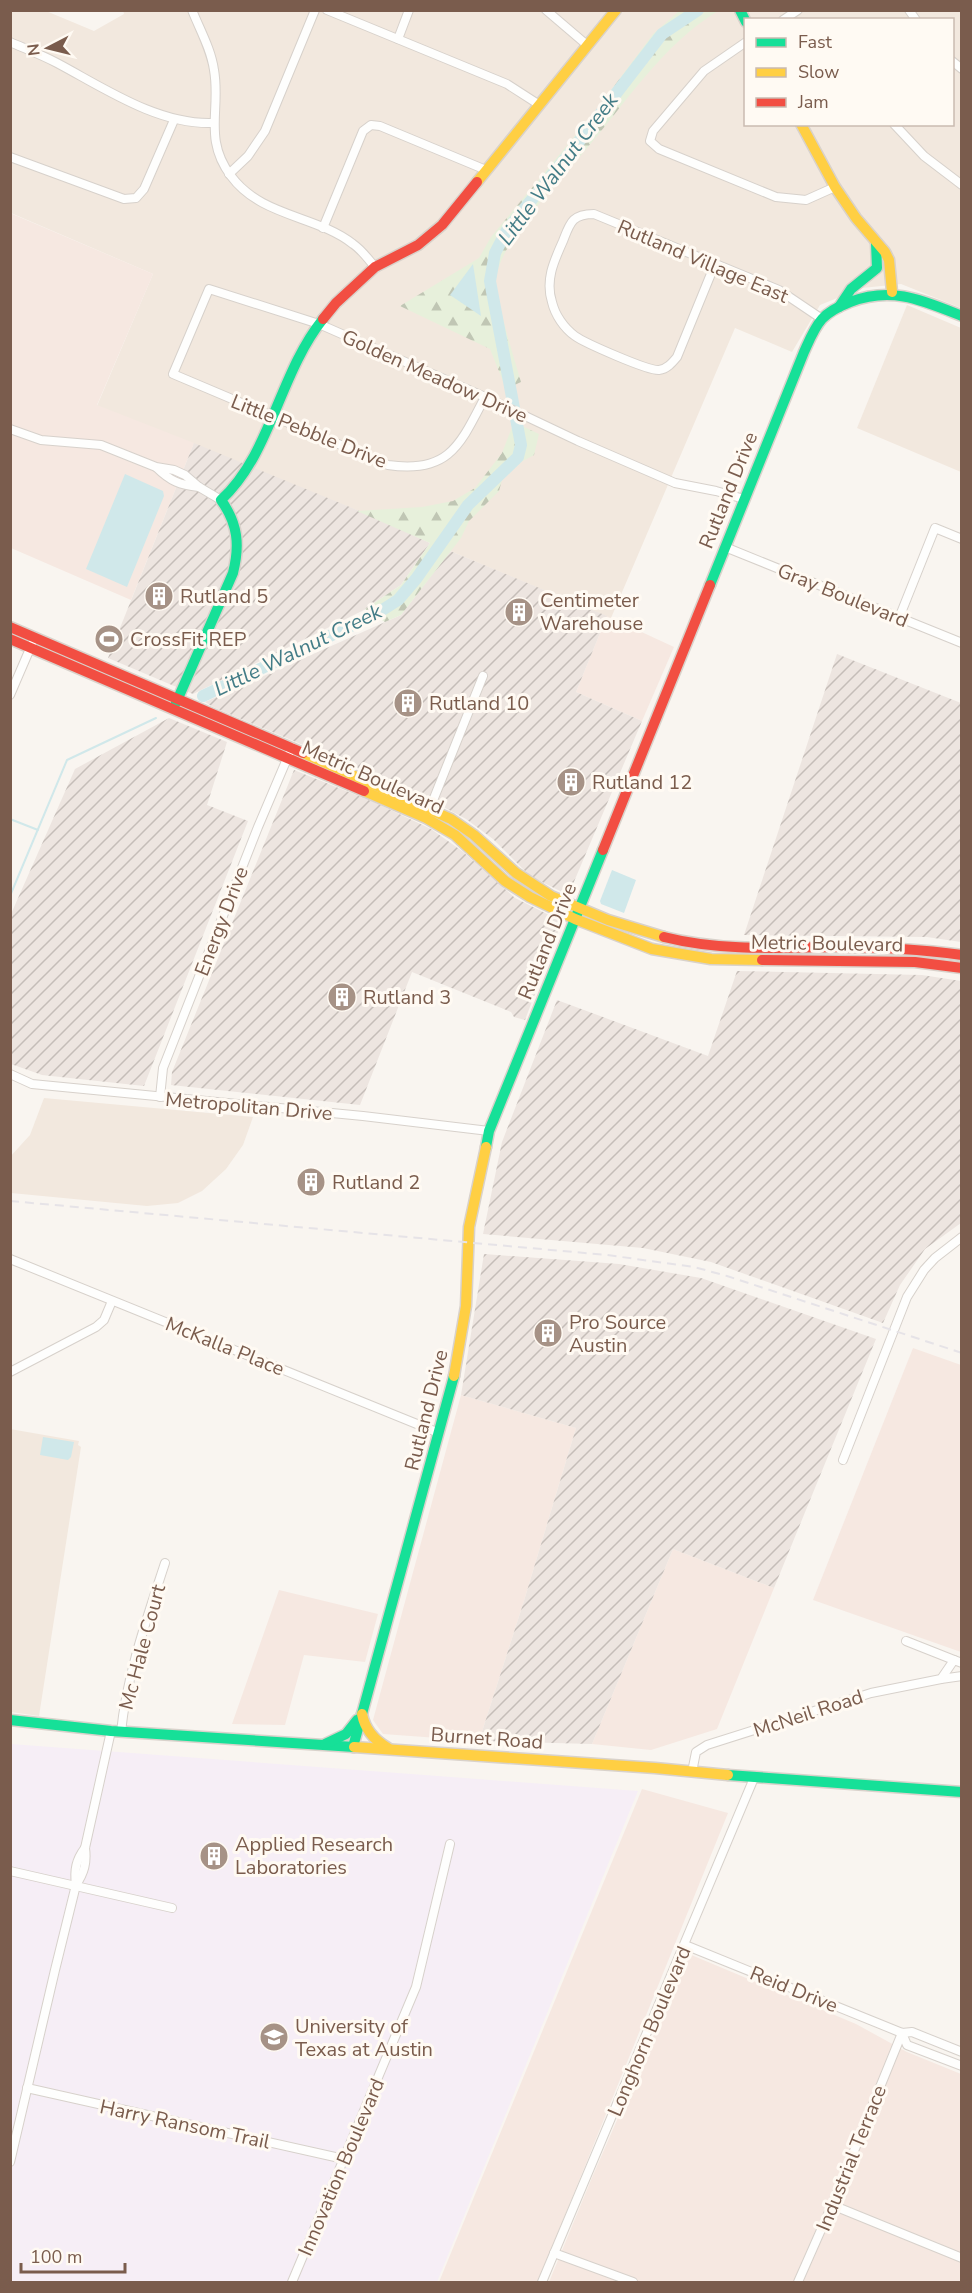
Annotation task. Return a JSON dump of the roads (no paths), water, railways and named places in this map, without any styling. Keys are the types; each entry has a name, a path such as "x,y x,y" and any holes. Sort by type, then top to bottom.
{"street":[{"path":"192,10 211,53 216,84 213,123 217,148 229,174 243,190 261,202 352,243 375,267"},
{"path":"229,174 248,156 265,131 315,10"},
{"path":"327,10 507,84 538,104"},
{"path":"398,39 409,10"},
{"path":"546,10 587,45"},
{"path":"222,500 248,469 292,368 336,303 375,267 418,245 442,225 615,10"},
{"path":"10,42 57,63 97,87 174,120 187,123 213,123"},
{"path":"744,43 704,71 653,131 650,141 659,149 776,197 806,200 835,186"},
{"path":"10,157 124,199 136,198 144,189 174,120"},
{"path":"323,228 363,130 371,125 380,126 486,170"},
{"path":"802,126 835,186 856,218 889,260 892,292"},
{"path":"896,126 924,156 962,185"},
{"name":"Rutland Village East","path":"715,264 677,357 666,368 650,369 576,337 556,315 550,292 549,279 552,265 571,222 581,214 594,214 779,290 822,319"},
{"path":"838,307 851,289 877,268 878,254 875,240"},
{"name":"Golden Meadow Drive","path":"173,374 209,289 320,324 675,483 744,499"},
{"name":"Rutland Drive","path":"353,1747 461,1345 466,1306 469,1227 489,1131 804,352 822,319 838,307 876,293 892,292 910,296 962,316"},
{"name":"Little Pebble Drive","path":"173,374 388,465 421,467 437,462 464,438 485,397"},
{"path":"10,429 41,440 101,445 156,467 169,480 181,485 199,487 222,500 235,522 239,536 238,554 233,573 175,704"},
{"path":"899,618 935,528 962,538"},
{"name":"Gray Boulevard","path":"725,547 962,643"},
{"name":"Metric Boulevard","path":"10,627 33,643 429,813 458,823 522,879 551,896 658,936 682,942 727,946 906,949 960,955"},
{"name":"Metric Boulevard","path":"10,639 33,643"},
{"path":"10,695 33,643"},
{"path":"429,813 483,676"},
{"name":"Energy Drive","path":"160,1097 163,1068 289,752"},
{"name":"Metric Boulevard","path":"429,813 515,888 575,919 652,949 691,957 908,962 959,967"},
{"path":"452,833 458,823"},
{"path":"727,946 727,959"},
{"path":"959,967 960,955"},
{"name":"Metropolitan Drive","path":"10,1074 32,1084 363,1116 489,1131"},
{"path":"843,1460 907,1297 924,1270 935,1258 962,1237"},
{"name":"McKalla Place","path":"10,1259 439,1433"},
{"path":"10,1372 96,1327 104,1320 112,1301"},
{"name":"Mc Hale Court","path":"10,2162 76,1885 84,1874 87,1859 85,1848 123,1712 139,1643 165,1563"},
{"path":"906,1641 958,1662 941,1678"},
{"name":"McNeil Road","path":"692,1772 696,1752 706,1745 871,1694 941,1678 962,1676"},
{"path":"321,1745 348,1732 362,1712"},
{"path":"362,1712 364,1725 370,1736 391,1749"},
{"name":"Burnet Road","path":"10,1720 116,1731 391,1749 962,1792"},
{"name":"Longhorn Boulevard","path":"542,2283 754,1778"},
{"name":"Innovation Boulevard","path":"292,2283 416,1987 450,1844"},
{"path":"10,1871 172,1908"},
{"name":"Reid Drive","path":"685,1945 902,2032 912,2032 962,2052"},
{"name":"Reid Drive","path":"902,2032 908,2045 962,2066"},
{"name":"Industrial Terrace","path":"798,2283 902,2032"},
{"name":"Harry Ransom Trail","path":"27,2088 344,2159"},
{"path":"832,2205 962,2258"},
{"path":"554,2253 633,2283"}],"water":[{"path":"473,264 481,316 450,295"},
{"path":"125,474 163,491 164,496 127,587 86,569"},
{"path":"612,870 636,880 624,913 601,904 600,901"},
{"path":"43,1437 74,1442 71,1457 68,1460 40,1455"}],"waterway":[{"name":"Little Walnut Creek","path":"203,696 376,614 398,600 416,579 468,505 518,457 521,445 490,281 495,253 507,230 662,34 698,10"},
{"name":"Little Walnut Creek","path":"10,896 67,760 156,718"},
{"name":"Little Walnut Creek","path":"10,819 38,830"}],"railway":[{"path":"10,1201 607,1255 694,1267 962,1353"}],"place":[{"name":"Rutland 5","path":"159,596"},
{"name":"Centimeter Warehouse","path":"519,612"},
{"name":"CrossFit REP","path":"109,639"},
{"name":"Rutland 10","path":"408,703"},
{"name":"Rutland 12","path":"571,782"},
{"name":"Rutland 3","path":"342,997"},
{"name":"Rutland 2","path":"311,1182"},
{"name":"Pro Source Austin","path":"548,1333"},
{"name":"Applied Research Laboratories","path":"214,1856"},
{"name":"University of Texas at Austin","path":"274,2037"}]}
